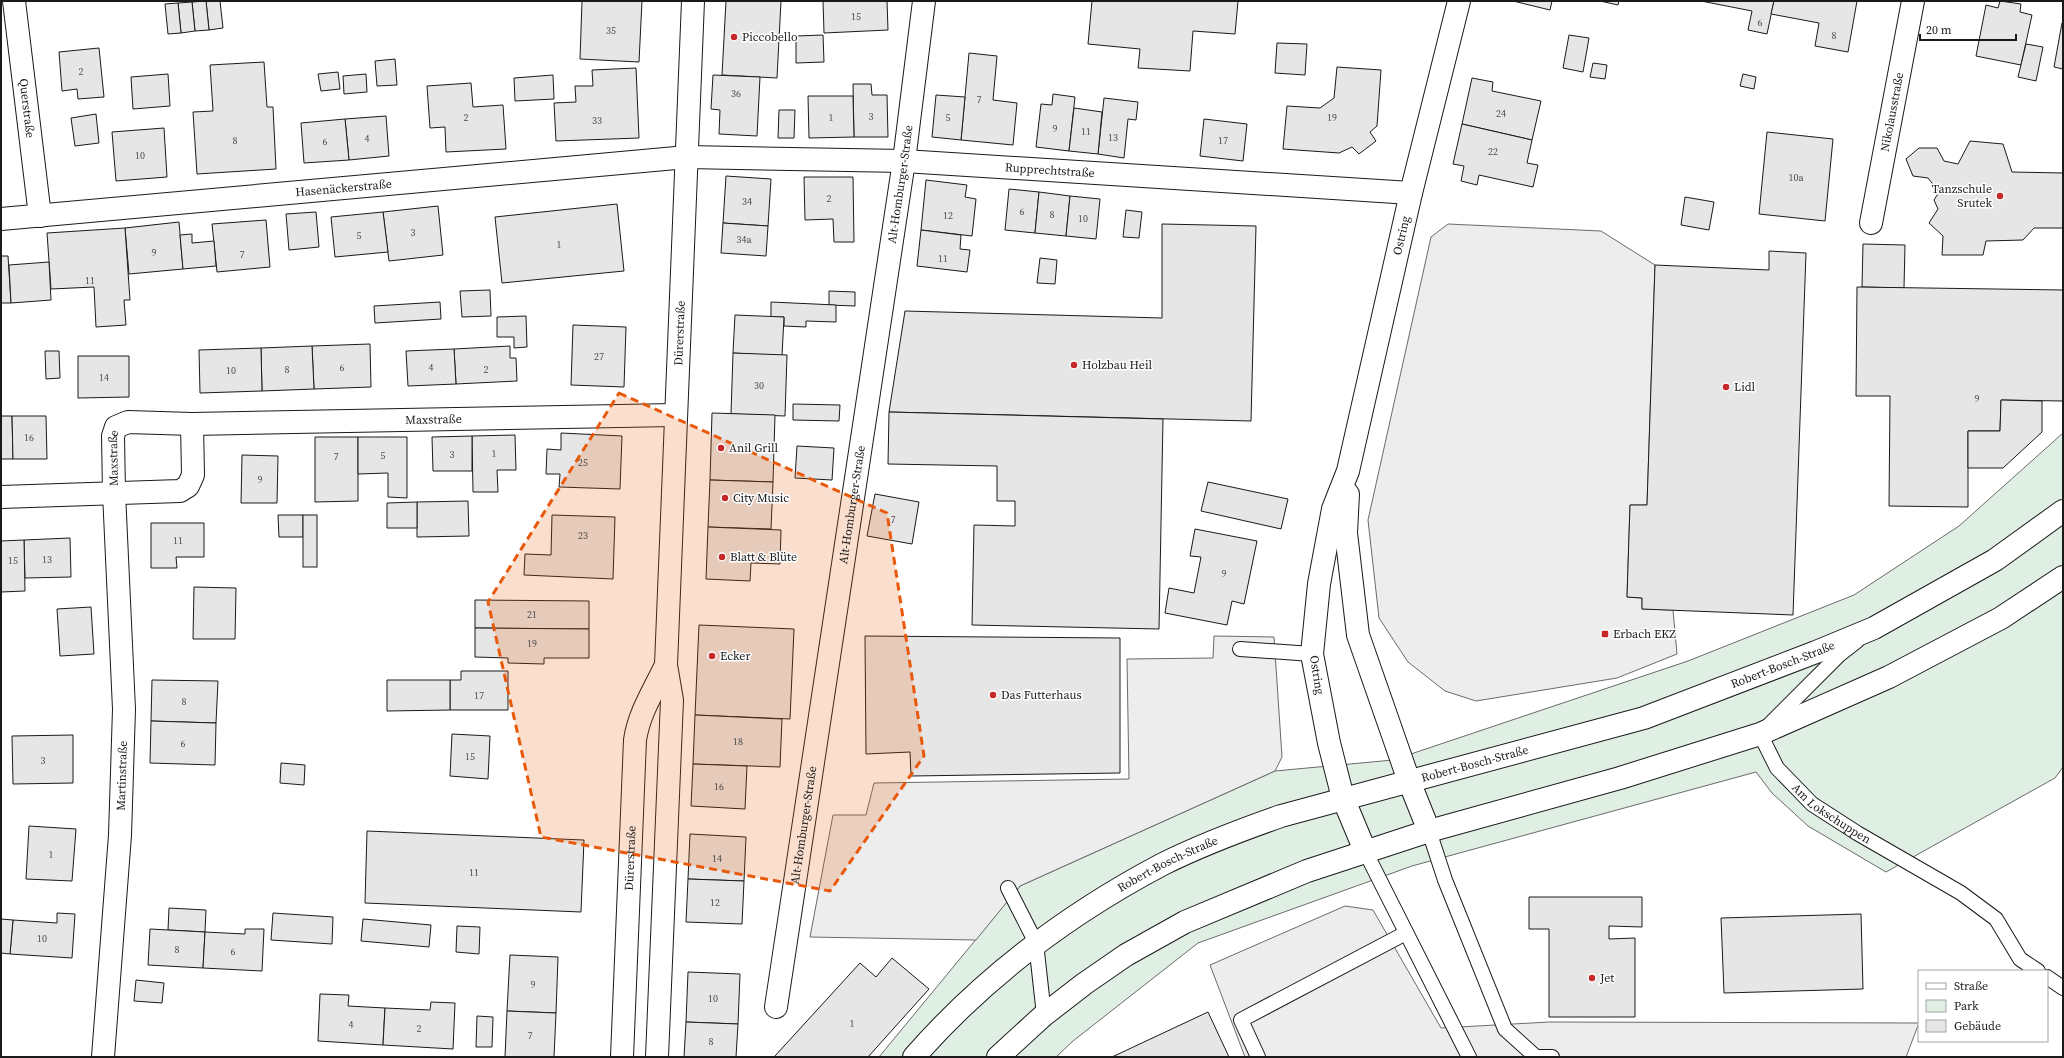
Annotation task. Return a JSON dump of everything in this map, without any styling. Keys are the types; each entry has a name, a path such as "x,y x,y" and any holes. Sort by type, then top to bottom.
{"street":[{"name":"Querstraße","path":"14,1 40,216"},
{"name":"Dürerstraße","path":"656,1057 672,700 666,665 693,1"},
{"name":"Alt-Homburger-Straße","path":"776,1007 904,161 924,1"},
{"name":"Ostring","path":"1366,853 1343,798 1329,743 1312,654 1319,584 1332,517 1348,471 1411,193 1459,1"},
{"name":"Nikolausstraße","path":"1871,223 1913,1"},
{"name":"Hasenäckerstraße","path":"1,219 687,157"},
{"name":"Rupprechtstraße","path":"687,157 904,161 1411,193"},
{"name":"Maxstraße","path":"114,493 113,436 116,427 128,422 192,424 675,415"},
{"name":"Maxstraße","path":"1,497 180,491 188,486 193,475 192,424"},
{"name":"Ostring","path":"1348,471 1346,533 1358,635 1409,781 1429,830"},
{"name":"Martinstraße","path":"103,1057 120,835 124,709 114,493"},
{"name":"Robert-Bosch-Straße","path":"914,1057 941,1026 997,974 1036,943 1096,902 1164,864 1248,828 1281,816 1343,798 1644,718 1874,628 1995,560 2063,511"},
{"path":"998,1057 1044,1015 1126,955 1185,922 1306,871 1366,853 1429,830 1620,778 1760,734 1889,677 2001,618 2063,577"},
{"name":"Dürerstraße","path":"622,1057 635,740 637,726 643,710 666,665"}],"lane":[{"path":"1760,734 1839,655 1874,628"},
{"path":"1240,649 1312,654"},
{"name":"Am Lokschuppen","path":"1760,734 1777,768 1812,804 1857,833 1961,893 1996,919 2020,959 2036,970"},
{"path":"1429,830 1445,880 1505,1029 1536,1056 1552,1057"},
{"path":"1366,853 1469,1057"},
{"path":"1008,888 1036,943 1044,1015"},
{"path":"1258,1057 1241,1020 1406,933"},
{"path":"2048,978 2063,988"}],"highlighted area":[{"path":"619,393 887,513 924,756 830,891 541,837 488,602"}],"green space":[{"path":"2063,433 2063,767 2055,778 1886,872 1808,826 1772,793 1756,772 1412,866 1198,943 1073,1041 1056,1057 879,1057 1020,886 1275,771 1393,760 1688,661 1854,595 1959,526"}],"shaded area":[{"path":"1448,224 1601,231 1655,265 1647,505 1630,505 1627,597 1642,598 1642,609 1673,610 1677,654 1617,678 1476,701 1445,691 1408,662 1379,618 1368,520 1431,237"},
{"path":"1214,636 1274,637 1282,757 1275,771 1020,886 976,940 810,937 833,815 866,815 874,783 1129,779 1127,659 1213,658"},
{"path":"1345,906 1373,910 1441,1028 1549,1022 1918,1023 1918,1026 1906,1057 1245,1057 1210,965"}],"building":[{"path":"206,1 220,1 223,28 209,30"},
{"path":"206,1 209,30 195,31 192,2"},
{"path":"582,1 642,1 639,62 580,59"},
{"path":"726,1 781,1 777,78 722,75"},
{"path":"823,1 887,1 888,30 824,33"},
{"path":"1092,1 1238,1 1235,34 1193,31 1190,71 1138,68 1140,49 1088,44"},
{"path":"1513,1 1552,1 1550,10"},
{"path":"1600,1 1619,1 1618,5"},
{"path":"1701,1 1774,1 1767,34 1748,30 1752,11"},
{"path":"1774,1 1857,1 1848,52 1815,46 1819,23 1771,14"},
{"path":"2000,1 2021,4 2020,12 2032,15 2021,65 1976,56 1986,5 1998,8"},
{"path":"192,2 195,31 181,33 178,3"},
{"path":"178,3 181,33 168,34 165,4"},
{"path":"2063,23 2063,69 2054,67"},
{"path":"823,35 824,62 796,63 796,36"},
{"path":"1569,35 1589,38 1583,72 1563,68"},
{"path":"1277,43 1307,44 1305,75 1275,73"},
{"path":"2026,44 2043,47 2036,81 2018,77"},
{"path":"99,48 104,97 78,99 77,89 62,91 59,52"},
{"path":"969,53 997,56 993,100 1017,103 1013,145 961,140"},
{"path":"395,59 397,85 377,86 375,61"},
{"path":"264,62 267,107 273,107 276,169 197,174 193,112 213,111 210,65"},
{"path":"1593,63 1607,65 1605,79 1590,77"},
{"path":"1337,67 1381,70 1377,126 1370,132 1376,141 1359,154 1352,147 1339,153 1283,149 1287,106 1320,108 1334,98"},
{"path":"636,68 639,138 556,141 554,103 576,102 575,86 593,86 592,70"},
{"path":"338,72 340,89 321,91 318,74"},
{"path":"168,74 170,106 133,109 131,77"},
{"path":"366,74 367,92 344,94 343,76"},
{"path":"1743,74 1756,77 1754,89 1740,86"},
{"path":"553,75 554,99 515,101 514,78"},
{"path":"713,75 760,77 757,136 719,134 720,110 711,109"},
{"path":"1472,78 1493,82 1492,91 1541,101 1532,140 1462,124"},
{"path":"471,83 473,107 503,105 506,149 446,152 445,127 430,128 427,86"},
{"path":"853,84 871,84 872,95 887,95 888,137 854,137"},
{"path":"1053,94 1075,97 1069,151 1036,147 1041,104 1052,105"},
{"path":"936,95 965,97 961,140 932,137"},
{"path":"808,96 853,96 854,137 809,138"},
{"path":"1104,98 1138,102 1136,120 1128,119 1124,158 1098,154"},
{"path":"1074,108 1102,112 1098,154 1069,151"},
{"path":"779,110 795,110 794,138 778,138"},
{"path":"96,114 99,143 75,146 71,118"},
{"path":"386,116 389,156 349,160 345,119"},
{"path":"345,119 349,160 304,163 301,123"},
{"path":"1204,119 1247,124 1243,161 1200,156"},
{"path":"1462,124 1532,140 1527,163 1538,165 1533,187 1479,175 1477,185 1461,181 1464,166 1453,164"},
{"path":"164,128 167,177 116,181 112,132"},
{"path":"1767,132 1833,139 1825,221 1759,214"},
{"name":"Tanzschule Srutek","path":"1970,141 2003,144 2012,172 2063,173 2063,228 2034,228 2023,240 1986,241 1983,255 1942,255 1943,236 1929,223 1938,209 1934,200 1939,192 1928,178 1913,176 1906,159 1919,148 1937,148 1944,161 1958,164"},
{"path":"726,176 771,179 768,226 723,223"},
{"path":"804,177 853,177 854,242 834,242 833,219 805,220"},
{"path":"926,180 967,185 965,197 976,199 972,236 921,230"},
{"path":"1009,189 1039,192 1035,233 1005,230"},
{"path":"1039,192 1070,196 1066,236 1035,233"},
{"path":"1070,196 1100,199 1096,239 1066,236"},
{"path":"1685,197 1714,202 1709,230 1681,225"},
{"path":"617,204 624,271 502,283 495,217"},
{"path":"438,206 443,255 389,261 383,212"},
{"path":"1126,210 1142,212 1139,238 1123,237"},
{"path":"316,212 319,247 289,250 286,214"},
{"path":"383,212 388,252 335,257 331,217"},
{"path":"266,220 270,267 217,272 212,224"},
{"path":"179,222 183,269 129,274 125,228"},
{"path":"723,223 768,226 766,256 721,253"},
{"name":"Holzbau Heil","path":"1162,224 1256,226 1251,421 889,412 905,311 1162,318"},
{"path":"125,228 130,300 124,300 126,325 96,327 94,287 51,289 47,233"},
{"path":"921,230 961,235 960,249 970,250 967,272 917,266"},
{"path":"192,234 192,243 214,241 216,266 183,269 180,235"},
{"path":"1863,244 1905,245 1904,288 1862,287"},
{"name":"Lidl","path":"1769,251 1806,253 1793,615 1642,609 1642,598 1627,597 1630,505 1647,505 1655,265 1769,270"},
{"path":"1,256 8,256 11,303 1,303"},
{"path":"1040,258 1057,260 1055,284 1037,283"},
{"path":"49,262 51,300 11,303 9,265"},
{"path":"1857,287 2063,290 2063,401 2001,400 2000,431 1968,431 1968,507 1889,506 1890,396 1856,396"},
{"path":"490,290 491,316 462,317 460,291"},
{"path":"829,291 855,292 855,306 829,305"},
{"path":"440,302 441,319 375,323 374,306"},
{"path":"771,302 836,305 836,322 806,321 806,327 784,326 784,317 771,317"},
{"path":"735,315 784,317 782,356 733,353"},
{"path":"526,316 527,347 514,348 514,337 497,337 497,317"},
{"path":"573,325 626,327 624,387 571,385"},
{"path":"370,344 371,387 314,389 312,346"},
{"path":"312,346 314,389 262,391 261,348"},
{"path":"510,346 510,358 516,358 517,381 456,384 454,349"},
{"path":"261,348 262,391 200,393 199,350"},
{"path":"454,349 456,384 408,386 406,351"},
{"path":"45,351 59,351 60,378 46,379"},
{"path":"733,353 787,355 785,416 731,414"},
{"path":"78,356 129,356 129,397 78,398"},
{"path":"2001,400 2042,401 2042,432 2003,468 1968,468 1968,431 2000,431"},
{"path":"793,404 840,405 839,421 793,420"},
{"path":"889,412 1163,419 1159,629 972,625 974,525 1015,526 1015,501 997,501 997,466 888,464"},
{"path":"712,413 775,415 773,482 710,480"},
{"path":"1,416 12,416 13,459 1,459"},
{"path":"12,416 46,416 47,459 13,459"},
{"path":"561,433 622,436 620,489 559,487 560,474 546,474 547,449 561,450"},
{"path":"515,435 516,470 497,470 498,492 473,492 472,436"},
{"path":"472,436 472,471 433,471 432,437"},
{"path":"315,437 358,437 358,501 315,502"},
{"path":"358,437 407,437 407,498 388,497 388,473 358,474"},
{"path":"797,446 834,448 832,480 795,478"},
{"path":"242,455 278,456 277,503 241,503"},
{"path":"710,480 773,482 771,529 708,527"},
{"path":"1208,482 1288,499 1281,529 1201,511"},
{"path":"875,494 919,502 912,544 867,536"},
{"path":"468,501 469,536 417,537 417,502"},
{"path":"417,502 417,528 387,528 387,503"},
{"path":"278,515 303,515 303,537 279,537"},
{"path":"303,515 317,515 317,567 303,567"},
{"path":"552,515 615,517 613,579 524,575 525,554 551,555"},
{"path":"151,523 204,523 204,557 176,557 177,568 151,568"},
{"path":"708,527 781,530 780,564 751,563 750,581 706,579"},
{"path":"1195,529 1257,541 1244,604 1232,601 1227,625 1165,613 1169,588 1194,593 1201,557 1190,556"},
{"path":"70,538 71,577 25,578 24,540"},
{"path":"24,540 25,591 1,592 1,541"},
{"path":"194,587 236,588 235,639 193,639"},
{"path":"475,600 589,601 589,629 475,628"},
{"path":"91,607 94,654 60,656 57,609"},
{"path":"699,625 794,629 790,719 695,715"},
{"path":"475,628 589,629 589,658 544,658 544,664 508,663 508,658 475,657"},
{"name":"Das Futterhaus","path":"865,636 1120,638 1120,773 911,776 910,752 866,754"},
{"path":"461,671 508,671 508,710 450,710 450,680 461,680"},
{"path":"152,680 218,681 216,723 151,721"},
{"path":"387,680 450,680 450,710 387,711"},
{"path":"695,715 782,719 780,767 693,764"},
{"path":"151,721 216,723 215,765 150,763"},
{"path":"452,734 490,736 488,779 450,776"},
{"path":"73,735 73,783 13,784 12,736"},
{"path":"281,763 305,765 304,785 280,783"},
{"path":"693,764 747,766 745,809 691,806"},
{"path":"29,826 76,829 72,881 26,879"},
{"path":"367,831 584,840 581,912 365,903"},
{"path":"690,834 746,837 744,881 688,879"},
{"path":"688,879 744,881 742,924 686,922"},
{"name":"Jet","path":"1529,897 1642,897 1642,927 1609,926 1609,939 1635,938 1635,1017 1549,1017 1549,929 1529,929"},
{"path":"169,908 206,910 205,932 168,930"},
{"path":"57,913 75,914 72,958 10,954 13,920 57,923"},
{"path":"273,913 333,917 332,944 271,940"},
{"path":"1861,914 1863,989 1724,993 1721,918"},
{"path":"1,919 13,920 10,954 1,953"},
{"path":"363,919 431,925 429,947 361,941"},
{"path":"457,926 480,927 479,954 456,952"},
{"path":"150,929 205,932 203,968 148,965"},
{"path":"245,929 264,929 262,971 203,968 205,932 245,934"},
{"path":"510,955 558,957 556,1013 507,1011"},
{"path":"892,958 929,989 868,1057 774,1057 860,963 876,977"},
{"path":"688,972 740,974 738,1024 686,1022"},
{"path":"136,980 164,983 162,1003 134,1001"},
{"path":"320,994 349,995 348,1006 385,1008 383,1045 318,1041"},
{"path":"431,1002 455,1003 453,1049 383,1045 385,1008 430,1010"},
{"path":"507,1011 556,1013 554,1057 505,1057"},
{"path":"1208,1012 1229,1057 1112,1057"},
{"path":"477,1016 493,1017 492,1047 476,1047"},
{"path":"686,1022 738,1024 736,1057 684,1057"}],"place":[{"name":"Piccobello","path":"734,37"},
{"name":"Tanzschule Srutek","path":"2000,196"},
{"name":"Holzbau Heil","path":"1074,365"},
{"name":"Lidl","path":"1726,387"},
{"name":"Anil Grill","path":"721,448"},
{"name":"City Music","path":"725,498"},
{"name":"Blatt & Blüte","path":"722,557"},
{"name":"Erbach EKZ","path":"1605,634"},
{"name":"Ecker","path":"712,656"},
{"name":"Das Futterhaus","path":"993,695"},
{"name":"Jet","path":"1592,978"}]}
